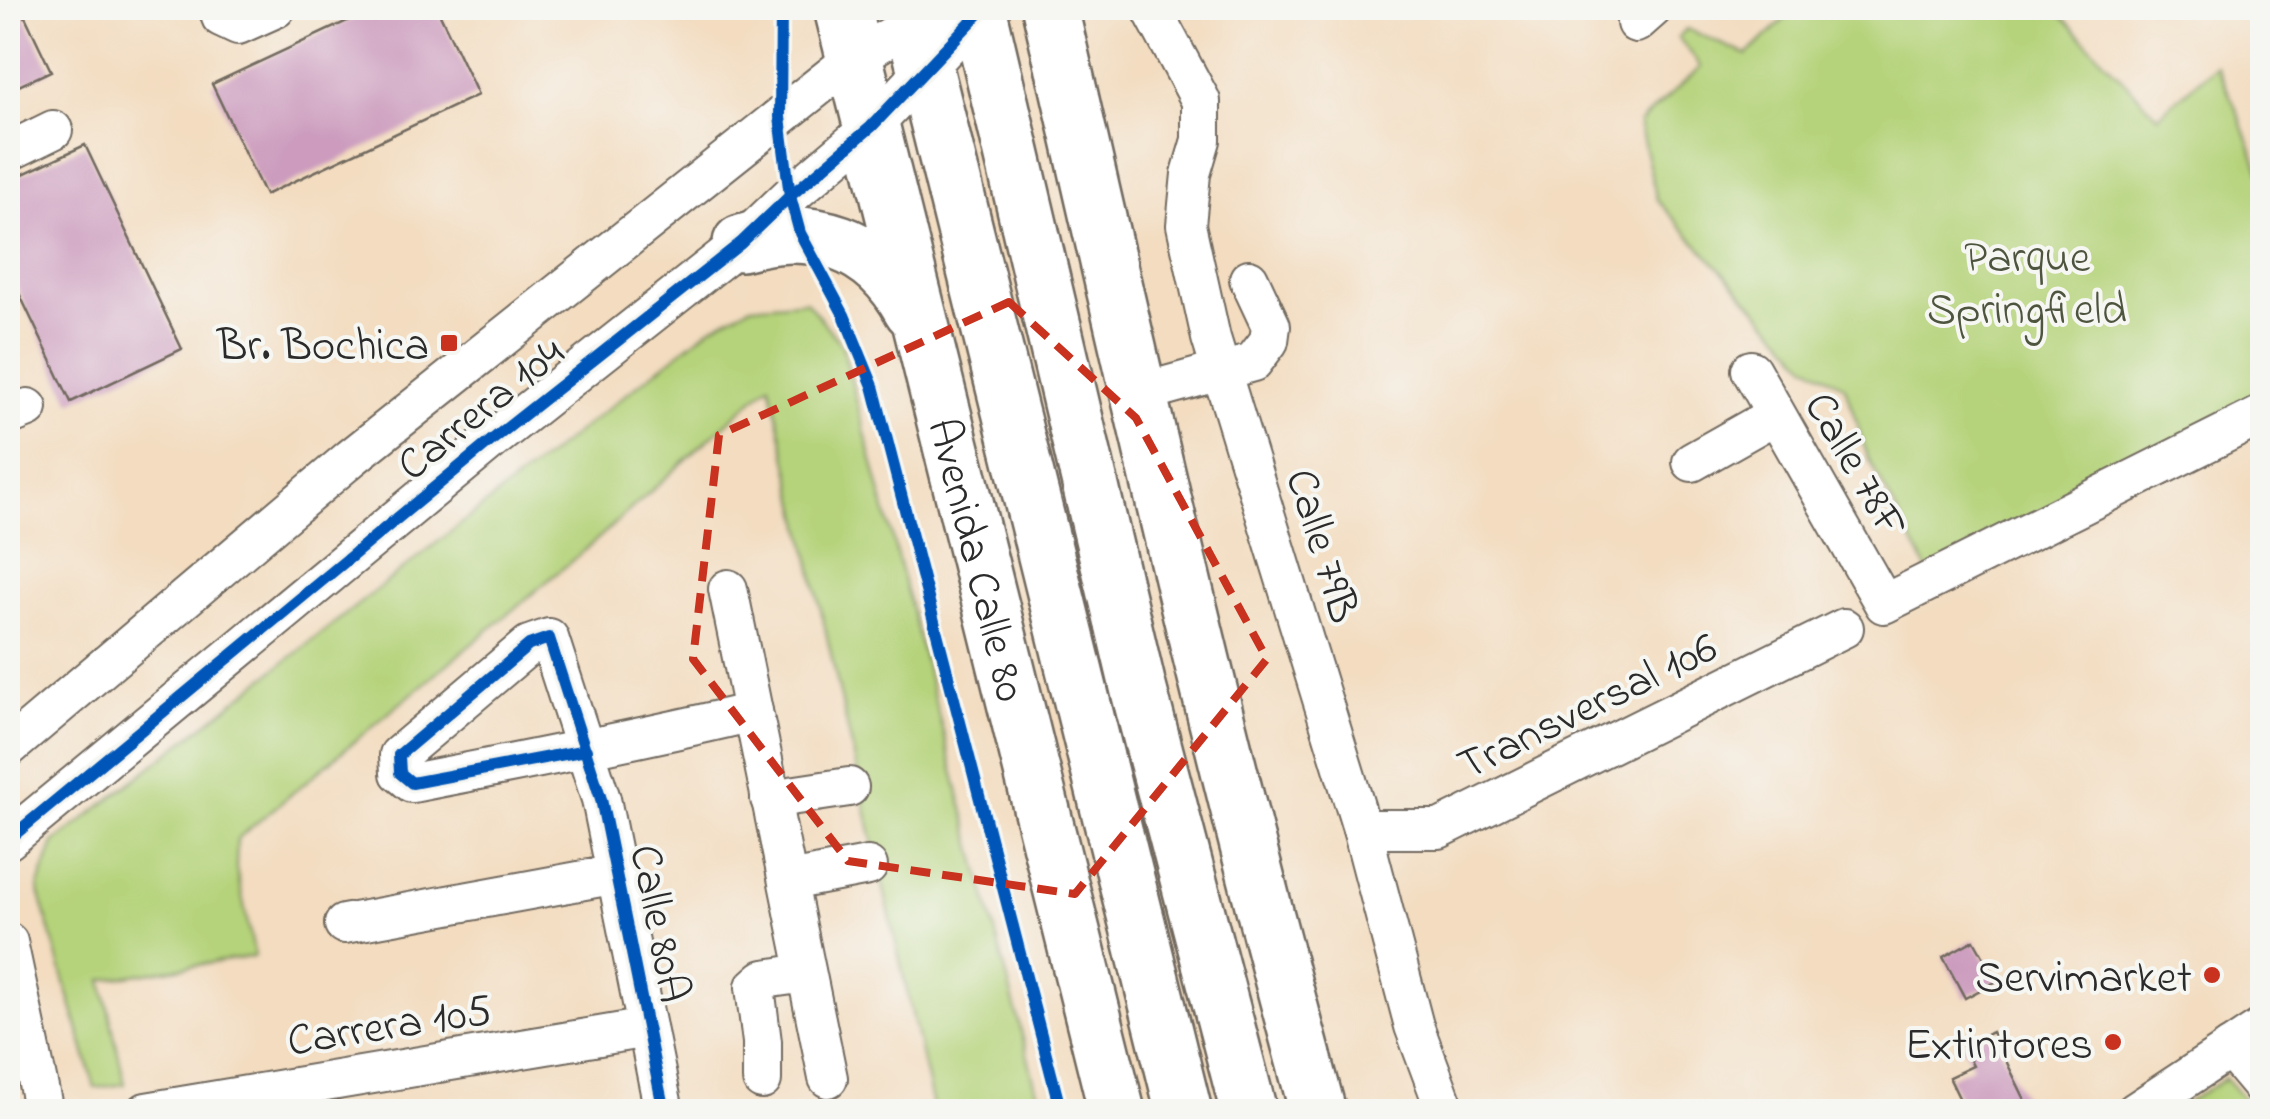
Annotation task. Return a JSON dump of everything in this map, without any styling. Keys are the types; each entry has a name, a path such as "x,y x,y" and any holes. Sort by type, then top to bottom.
{"highway":[{"path":"1050,8 1137,394 1318,1112"},
{"path":"948,19 1156,753 1249,1112"},
{"name":"Avenida Calle 80","path":"948,19 1184,1112"},
{"name":"Avenida Calle 80","path":"848,33 1117,1112"},
{"path":"741,243 770,235 800,233 838,242 874,261 901,290 920,325"},
{"path":"1156,753 1247,842"}],"street":[{"path":"218,8 221,17 238,25 276,8"},
{"name":"Calle 79B","path":"1151,8 1202,100 1201,140 1186,225 1211,338 1362,829 1414,1026 1446,1112"},
{"name":"Carrera 104","path":"8,748 848,33 948,19"},
{"name":"Carrera 104","path":"8,840 477,452 741,243 870,128 948,19"},
{"path":"8,152 53,130"},
{"path":"1137,394 1253,362 1269,341 1271,326 1249,279"},
{"name":"Calle 78F","path":"1751,370 1884,604 2262,414"},
{"path":"1692,462 1775,414"},
{"path":"728,589 828,1078"},
{"name":"Transversal 106","path":"1362,829 1439,829 1844,628"},
{"name":"Calle 80A","path":"586,750 412,783 400,773 398,763 399,756 528,645 549,638 586,750 601,799 664,1112"},
{"path":"586,750 753,712"},
{"path":"770,799 849,787"},
{"path":"789,881 868,866"},
{"path":"344,924 617,874"},
{"path":"8,942 44,1112"},
{"path":"762,1080 762,1042 754,987 764,980 806,973"},
{"name":"Carrera 105","path":"146,1112 647,1028"},
{"path":"2135,1112 2262,1028"},
{"path":"2230,1049 2262,1087"}],"highlighted area":[{"path":"1009,302 1136,418 1267,659 1075,894 848,861 693,659 719,435"}],"green space":[{"name":"Parque Springfield","path":"1796,8 2054,8 2158,116 2216,65 2262,177 2262,391 1931,576 1868,458 1845,387 1807,364 1657,200 1639,123 1701,67 1678,37 1687,29 1747,55"},
{"path":"806,301 842,345 1042,1111 934,1111 770,384 592,544 237,839 236,868 255,956 102,980 125,1084 95,1088 38,888 54,843 713,326 751,306"},
{"path":"2225,1078 2254,1111 2174,1111"}],"building":[{"path":"8,8 21,8 51,71 8,91"},
{"path":"375,8 437,8 478,95 265,195 212,84"},
{"path":"85,145 182,349 71,402 8,270 8,181"},
{"path":"1974,940 1997,981 1965,998 1943,957"},
{"path":"1992,1032 2031,1112 1966,1112 1949,1077 1973,1066 1963,1046"}],"cycle path":[{"path":"781,8 780,117 790,196 800,233 844,315 873,386 1061,1112"},
{"path":"8,840 492,440 741,243 871,127 984,8"},
{"path":"586,750 412,783 400,773 399,755 529,645 549,638 601,799 664,1112"}],"place":[{"name":"Br. Bochica","path":"449,343"},
{"name":"Servimarket","path":"2212,975"},
{"name":"Extintores","path":"2113,1042"}]}
